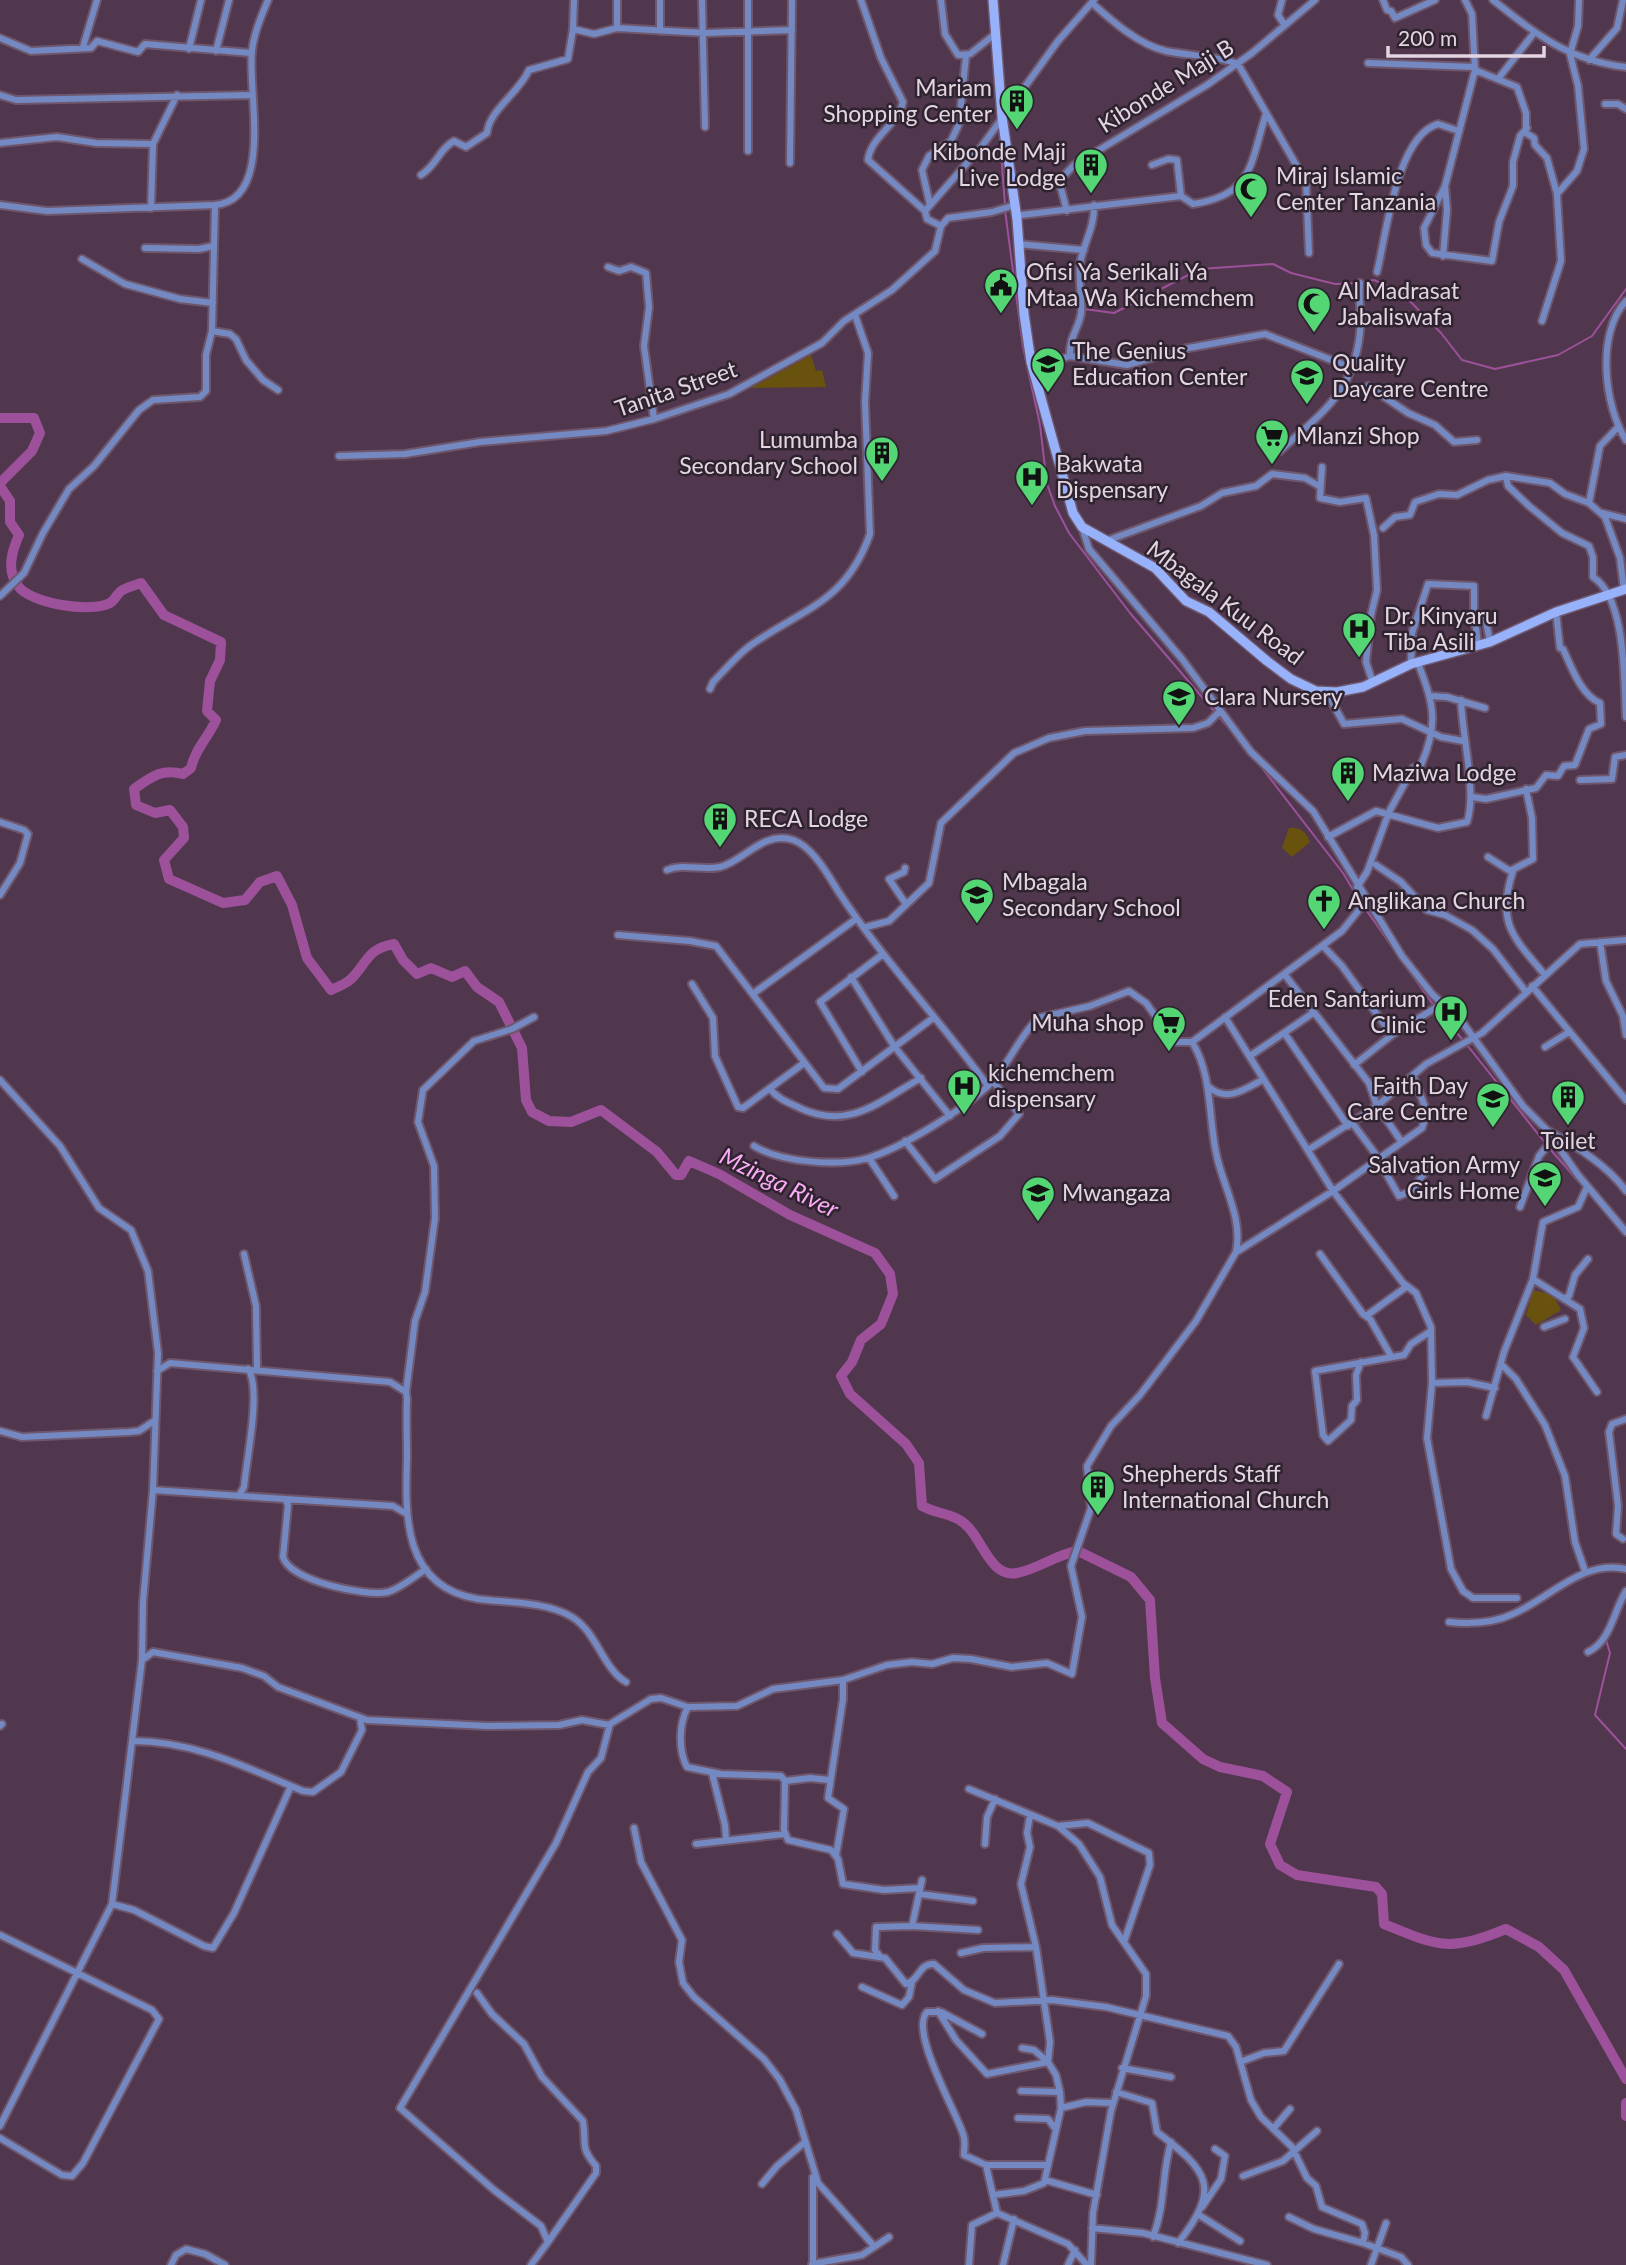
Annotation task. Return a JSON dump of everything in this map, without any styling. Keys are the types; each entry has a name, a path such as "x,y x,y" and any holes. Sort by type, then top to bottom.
{"street":[{"path":"83,47 97,0"},
{"path":"189,49 201,0"},
{"path":"216,51 229,0"},
{"path":"0,205 47,211 151,208 225,204 238,195 246,182 255,144 251,52 268,0"},
{"path":"421,175 441,157 446,145 454,141 466,148 487,133 490,120 518,92 529,70 568,58 575,0"},
{"path":"617,0 617,28"},
{"path":"660,0 660,31"},
{"path":"702,0 705,33 705,127"},
{"path":"748,0 748,152"},
{"path":"790,163 792,0"},
{"path":"861,0 881,58 903,105 895,121 887,126 872,148 868,160 928,208"},
{"path":"941,0 945,34 954,52 966,57"},
{"path":"993,0 1003,121 1017,219 1024,314 1032,368 1073,513 1082,527 1088,549 1182,659 1251,752 1313,811 1357,887 1402,956 1474,1038 1523,1106 1546,1129 1587,1187 1626,1232"},
{"path":"1282,0 1278,15 1284,24"},
{"name":"Kibonde Maji B","path":"1067,211 1059,181 1074,165 1238,64 1315,0"},
{"path":"1383,0 1395,19 1435,0"},
{"path":"1465,0 1472,14 1474,68 1445,187 1424,230 1430,251 1443,256 1492,261 1499,222 1513,186 1513,162 1520,136 1527,128"},
{"path":"1493,0 1534,33 1570,54 1626,67"},
{"path":"1557,194 1579,169 1585,139 1578,86 1570,54 1576,34 1579,0"},
{"path":"1589,60 1617,28 1623,0"},
{"path":"928,208 1003,121 1093,1 1117,25 1158,49 1213,56 1238,64 1306,182 1309,253"},
{"path":"573,29 594,34 617,28 705,33 792,30"},
{"path":"1498,79 1534,33"},
{"path":"995,34 966,57 959,124 951,141 929,156 922,170 928,208 927,219 941,226 948,218 992,212 1015,205"},
{"path":"0,38 31,51 91,48 97,41 138,52 145,44 251,52"},
{"path":"1368,63 1474,68 1517,87 1527,133 1534,138 1535,145 1547,158 1557,194 1560,266 1542,321"},
{"path":"0,95 16,100 253,95"},
{"path":"151,208 153,144 177,95"},
{"path":"1605,104 1618,104 1626,109"},
{"path":"1017,219 1021,215 1181,196 1193,204 1217,200 1234,189 1247,174 1256,155 1266,114"},
{"path":"1377,272 1400,177 1419,137 1437,124 1459,131"},
{"path":"0,143 57,137 96,143 153,144"},
{"path":"1153,165 1168,159 1174,159 1178,163 1181,196"},
{"path":"1443,256 1447,210 1445,187"},
{"path":"0,596 21,577 63,497 94,466 139,410 153,400 201,397 206,391 206,355 212,331 215,205"},
{"path":"1070,356 1073,330 1082,312 1078,281 1093,224 1094,205"},
{"name":"Tanita Street","path":"339,456 409,453 480,442 606,431 654,419 748,384 822,343 844,321 924,263 935,251 941,226"},
{"path":"1018,244 1084,250"},
{"path":"145,248 200,249 213,246"},
{"path":"82,259 125,284 180,299 213,303"},
{"path":"608,267 619,271 631,267 646,273 649,307 644,346 654,419"},
{"path":"1280,452 1340,396 1353,368 1361,322 1360,283"},
{"path":"1626,301 1608,341 1606,360 1612,408 1618,427 1626,440"},
{"path":"710,689 713,682 749,646 813,610 828,597 844,582 866,546 870,534 865,402 868,366 865,342 855,315"},
{"path":"212,331 230,334 236,339 246,360 263,380 278,390"},
{"path":"1032,368 1070,356 1128,365 1183,349 1265,334 1353,368"},
{"path":"1368,386 1408,413 1435,425 1454,442 1477,440"},
{"path":"1589,503 1600,446 1618,427"},
{"path":"1322,467 1320,498 1324,501 1340,502 1366,498 1371,513 1377,595 1371,615 1366,662 1373,683"},
{"path":"1106,541 1201,506 1222,493 1256,486 1272,474 1305,478 1319,486"},
{"path":"1506,476 1508,486 1529,506 1562,533 1589,546 1593,557 1593,577 1602,582 1610,594 1618,625 1626,717"},
{"path":"1383,528 1395,517 1410,515 1415,502 1439,494 1457,495 1488,480 1506,476 1550,483 1565,494 1589,503 1602,513 1626,519"},
{"path":"1602,513 1616,546 1625,589"},
{"name":"Mbagala Kuu Road","path":"1082,527 1155,568 1186,601 1219,619 1291,679 1316,691 1346,691 1373,683 1415,663 1490,642 1556,612 1625,589"},
{"path":"1357,887 1367,872 1389,812 1413,768 1421,765 1433,734 1435,715 1430,696 1415,663 1412,633 1421,613 1426,585 1473,585 1478,644"},
{"path":"1474,612 1485,616 1490,642"},
{"path":"1472,796 1486,799 1536,788 1546,775 1558,776 1564,766 1574,766 1588,730 1601,724 1600,703 1592,701 1560,648 1556,612"},
{"path":"1326,691 1343,724 1402,719 1433,734 1463,741"},
{"path":"1430,696 1485,708"},
{"path":"1328,837 1370,812 1389,812 1401,819 1434,827 1465,824 1472,796 1463,741 1461,701"},
{"path":"866,927 889,921 929,883 943,819 975,793 1014,753 1049,738 1085,731 1193,728 1208,723 1220,711"},
{"path":"1580,780 1612,779 1615,756 1626,755"},
{"path":"1513,871 1530,863 1535,854 1526,789"},
{"path":"0,822 24,830 28,834 20,863 0,895"},
{"path":"667,870 678,867 720,867 755,846 790,839 804,846 816,859 856,919 866,927 883,954 933,1018 1019,1114 1000,1136 935,1179 905,1141"},
{"path":"1488,858 1513,871"},
{"path":"1376,865 1401,882 1427,910 1445,915 1472,930 1493,949 1526,992"},
{"path":"905,868 904,872 889,879 906,904"},
{"path":"1513,871 1506,901 1506,922 1545,975"},
{"path":"754,1146 769,1155 790,1159 850,1161 869,1158 950,1116 991,1083 1038,1018 1090,1006 1129,991 1146,1003 1174,1042 1192,1042 1342,931 1366,901"},
{"path":"754,993 856,919"},
{"path":"618,935 712,944 720,950 754,993 824,1088 838,1089 933,1018"},
{"path":"1308,1150 1351,1125 1426,1064 1474,1038 1580,944 1626,940"},
{"path":"1600,942 1606,981 1623,1016 1626,1035"},
{"path":"1323,946 1342,966 1392,1035"},
{"path":"862,1072 820,1006 822,999 883,954"},
{"path":"1285,975 1369,1083 1377,1106 1401,1141"},
{"path":"851,977 894,1046 950,1116"},
{"path":"692,984 713,1018 715,1056 738,1107 743,1108 804,1063"},
{"path":"1532,986 1626,1100"},
{"path":"1354,1065 1392,1035 1443,1003"},
{"path":"1250,1056 1314,1013"},
{"path":"534,1017 512,1029 474,1041 423,1090 418,1122 434,1166 435,1218 425,1292 415,1321 411,1373 406,1392 405,1513 412,1546 426,1569 444,1587 460,1595 539,1605 573,1618 605,1657 614,1675 626,1682"},
{"path":"1225,1017 1334,1191 1406,1287 1416,1293 1431,1331 1432,1383 1427,1438 1435,1490 1444,1517 1446,1551 1451,1569 1462,1591 1474,1598 1517,1598"},
{"path":"1545,1047 1569,1032"},
{"path":"1284,1034 1376,1159 1399,1196 1411,1191 1426,1171"},
{"path":"1192,1042 1198,1051 1207,1085 1216,1153 1229,1189 1238,1236 1236,1252"},
{"path":"142,1660 153,1652 227,1664 264,1676 278,1687 360,1718 388,1723 470,1726 559,1725 582,1720 609,1725 651,1699 661,1698 688,1707 737,1706 780,1688 843,1680 887,1665 921,1661 932,1664 953,1658 1012,1667 1047,1663 1072,1674 1082,1617 1071,1566 1091,1508 1087,1466 1111,1426 1140,1395 1196,1321 1236,1252 1249,1241 1276,1228 1334,1191 1422,1128 1427,1115 1413,1076"},
{"path":"771,1089 777,1097 813,1113 844,1118 861,1112 921,1078"},
{"path":"0,1080 60,1146 99,1208 131,1230 148,1271 158,1355 142,1660 112,1904 0,2126"},
{"path":"1207,1085 1215,1093 1228,1096 1262,1080"},
{"path":"1546,1129 1599,1163 1616,1177 1626,1191"},
{"path":"1520,1207 1539,1156 1553,1139"},
{"path":"869,1158 894,1196"},
{"path":"1486,1416 1501,1364 1533,1279 1543,1222 1578,1207 1587,1187"},
{"path":"1619,1223 1626,1215"},
{"path":"240,1494 244,1487 253,1377 258,1369 256,1306 244,1254"},
{"path":"1321,1254 1391,1356"},
{"path":"1564,1298 1569,1296 1575,1275 1588,1259"},
{"path":"1533,1279 1577,1306 1584,1317 1582,1335 1573,1357 1597,1392"},
{"path":"1366,1316 1406,1287"},
{"path":"1544,1327 1565,1319"},
{"path":"1361,1362 1356,1375 1357,1400 1352,1406 1351,1420 1328,1441 1323,1434 1315,1371 1391,1356 1408,1353 1411,1344 1431,1331"},
{"path":"158,1355 170,1363 390,1382 406,1392"},
{"path":"157,1371 170,1363"},
{"path":"1501,1364 1517,1379 1545,1425 1550,1447 1565,1476 1575,1542 1585,1571"},
{"path":"248,1369 253,1377"},
{"path":"390,1382 411,1373"},
{"path":"1432,1383 1467,1382 1494,1388"},
{"path":"1623,1539 1616,1534 1618,1506 1609,1432 1612,1424 1626,1419"},
{"path":"0,1431 22,1437 129,1432 139,1431 154,1421"},
{"path":"153,1490 393,1506 405,1513"},
{"path":"285,1499 288,1506 283,1557 294,1571 348,1590 387,1592 426,1569"},
{"path":"1449,1622 1477,1623 1512,1615 1585,1571 1626,1569"},
{"path":"1588,1652 1605,1639 1626,1591"},
{"path":"843,1680 844,1699 829,1780 829,1802 844,1809 836,1855 843,1884 884,1890 920,1891 974,1901"},
{"path":"688,1707 682,1723 684,1761 691,1769 712,1773 781,1776 785,1781 785,1834 791,1842 831,1850 836,1855"},
{"path":"133,1741 184,1745 202,1750 291,1786 313,1792 335,1779 362,1730 360,1718"},
{"path":"548,2242 541,2226 494,2190 400,2108 556,1843 588,1772 601,1758 609,1725"},
{"path":"712,1773 726,1839"},
{"path":"785,1781 810,1777 829,1780"},
{"path":"112,1904 134,1910 213,1948 234,1913 291,1786"},
{"path":"968,1789 1058,1826 1079,1844 1100,1877 1112,1924 1146,1974 1148,1989 1113,2103 1092,2228 1089,2265"},
{"path":"985,1844 987,1817 995,1800"},
{"path":"1030,1815 1027,1833 1030,1847 1021,1884 1036,1947 1050,2042 1048,2062"},
{"path":"1058,1826 1088,1823 1149,1853 1150,1865 1124,1942"},
{"path":"634,1828 641,1862 682,1940 678,1962 683,1983 694,1997 764,2059 780,2080 796,2110 818,2183 874,2246"},
{"path":"696,1844 726,1839 756,1839 766,1834 785,1834"},
{"path":"912,1926 922,1880"},
{"path":"878,1955 876,1927 978,1930"},
{"path":"837,1934 853,1953 878,1955 888,1961 904,1984 912,1982"},
{"path":"0,1947 2,1936 152,2010 158,2016 159,2024 83,2163 72,2176 62,2175 0,2138"},
{"path":"961,1953 983,1948 1036,1947"},
{"path":"862,1987 902,2005 909,1997 912,1982 923,1967 934,1964 960,1987 978,1998 1003,2005 1042,2000 1106,2007 1223,2034 1234,2042 1251,2100 1295,2152 1307,2178 1316,2186 1322,2207 1362,2224 1365,2233 1363,2243"},
{"path":"1240,2062 1264,2053 1284,2051 1339,1964"},
{"path":"477,1993 492,2014 524,2045 542,2077 583,2121 582,2144 585,2153 596,2166 596,2173 531,2265"},
{"path":"938,2011 951,2033 987,2074 1048,2062"},
{"path":"982,2034 938,2011 924,2016 923,2034 944,2095 962,2130 964,2155 986,2165 1046,2165"},
{"path":"993,2195 1039,2188 1045,2180 1054,2127 1061,2108 1056,2075 1048,2062 1034,2050 1022,2048"},
{"path":"1122,2068 1171,2077"},
{"path":"1021,2091 1060,2092"},
{"path":"1116,2092 1152,2103 1157,2132 1193,2160 1204,2177 1199,2213"},
{"path":"1061,2108 1086,2102 1113,2103"},
{"path":"1273,2129 1290,2109"},
{"path":"1018,2118 1048,2119 1054,2127"},
{"path":"1243,2176 1276,2164 1295,2152 1317,2131"},
{"path":"1153,2237 1164,2204 1164,2166 1171,2142"},
{"path":"761,2184 777,2166 805,2143"},
{"path":"1178,2243 1224,2173 1225,2156 1214,2149"},
{"path":"811,2161 812,2264 862,2255 889,2237"},
{"path":"986,2165 997,2213"},
{"path":"1045,2180 1097,2195"},
{"path":"969,2265 972,2225 997,2213 1075,2250 1089,2265"},
{"path":"1199,2213 1240,2241"},
{"path":"1289,2217 1314,2229 1401,2257 1408,2265"},
{"path":"1003,2265 1014,2220"},
{"path":"1371,2265 1386,2222"},
{"path":"1092,2228 1121,2229 1267,2265"},
{"path":"171,2265 176,2255 186,2249 205,2254 225,2265"},
{"path":"1069,2265 1075,2250"},
{"path":"969,2257 977,2265"}],"shaded area":[{"path":"811,355 816,371 822,370 826,387 751,388"},
{"path":"1289,828 1302,831 1310,842 1292,857 1282,848"},
{"path":"1533,1290 1553,1295 1561,1310 1536,1325 1526,1315"}],"waterway":[{"path":"999,127 1005,205"},
{"path":"1005,210 1023,347 1040,425 1047,484 1055,506 1069,533 1130,613 1214,711"},
{"path":"1084,309 1114,313 1200,269 1273,264 1291,273 1335,284 1358,283"},
{"path":"1363,282 1374,280 1401,292 1441,333 1462,360 1495,369 1558,355 1592,336 1626,289"},
{"path":"1028,302 1074,300 1080,307"},
{"name":"Mzinga River","path":"0,418 34,418 40,433 32,451 0,483"},
{"name":"Mzinga River","path":"0,486 10,501 10,522 19,535 12,554 12,574 18,586 25,592 48,602 89,607 110,603 121,591 141,583 164,615 221,642 220,660 210,681 207,711 216,720 195,755 191,768 183,774 169,772 157,775 134,789 136,805 155,813 170,810 183,827 184,838 164,860 169,879 223,903 245,900 260,882 277,876 292,905 307,958 331,990 351,979 372,953 394,944 403,960 417,974 431,968 452,977 465,971 477,987 499,1002 522,1048 526,1100 532,1112 549,1121 571,1122 601,1110 657,1152 676,1175 681,1175 689,1161 719,1174 790,1215 875,1253 890,1274 893,1294 881,1324 861,1340 852,1362 841,1376 850,1394 906,1444 919,1463 922,1506 964,1523 995,1565 1008,1573 1025,1571 1078,1551 1131,1577 1150,1600 1155,1678 1162,1723 1203,1759 1220,1767 1263,1776 1287,1792 1270,1844 1280,1865 1297,1875 1376,1887 1382,1894 1384,1924 1419,1938 1457,1944 1506,1929 1539,1947 1564,1970 1626,2079"},
{"path":"1218,716 1235,735"},
{"path":"1259,764 1343,873 1361,903"},
{"path":"1364,907 1434,1006"},
{"path":"1437,1010 1463,1040"},
{"path":"1467,1045 1546,1144"},
{"path":"1550,1149 1599,1205"},
{"path":"1606,1640 1610,1653 1595,1715 1626,1749"},
{"name":"Mzinga River","path":"1626,2103 1626,2116"}],"place":[{"name":"Mariam Shopping Center","path":"1017,131"},
{"name":"Kibonde Maji Live Lodge","path":"1091,195"},
{"name":"Miraj Islamic Center Tanzania","path":"1251,219"},
{"name":"Ofisi Ya Serikali Ya Mtaa Wa Kichemchem","path":"1001,315"},
{"name":"Al Madrasat Jabaliswafa","path":"1314,334"},
{"name":"The Genius Education Center","path":"1048,394"},
{"name":"Quality Daycare Centre","path":"1307,406"},
{"name":"Mlanzi Shop","path":"1272,466"},
{"name":"Lumumba Secondary School","path":"882,483"},
{"name":"Bakwata Dispensary","path":"1032,507"},
{"name":"Dr. Kinyaru Tiba Asili","path":"1359,659"},
{"name":"Clara Nursery","path":"1179,727"},
{"name":"Maziwa Lodge","path":"1348,803"},
{"name":"RECA Lodge","path":"720,849"},
{"name":"Mbagala Secondary School","path":"977,925"},
{"name":"Anglikana Church","path":"1324,931"},
{"name":"Eden Santarium Clinic","path":"1451,1042"},
{"name":"Muha shop","path":"1169,1053"},
{"name":"kichemchem dispensary","path":"964,1116"},
{"name":"Toilet","path":"1568,1127"},
{"name":"Faith Day Care Centre","path":"1493,1129"},
{"name":"Salvation Army Girls Home","path":"1545,1208"},
{"name":"Mwangaza","path":"1038,1223"},
{"name":"Shepherds Staff International Church","path":"1098,1517"}]}
